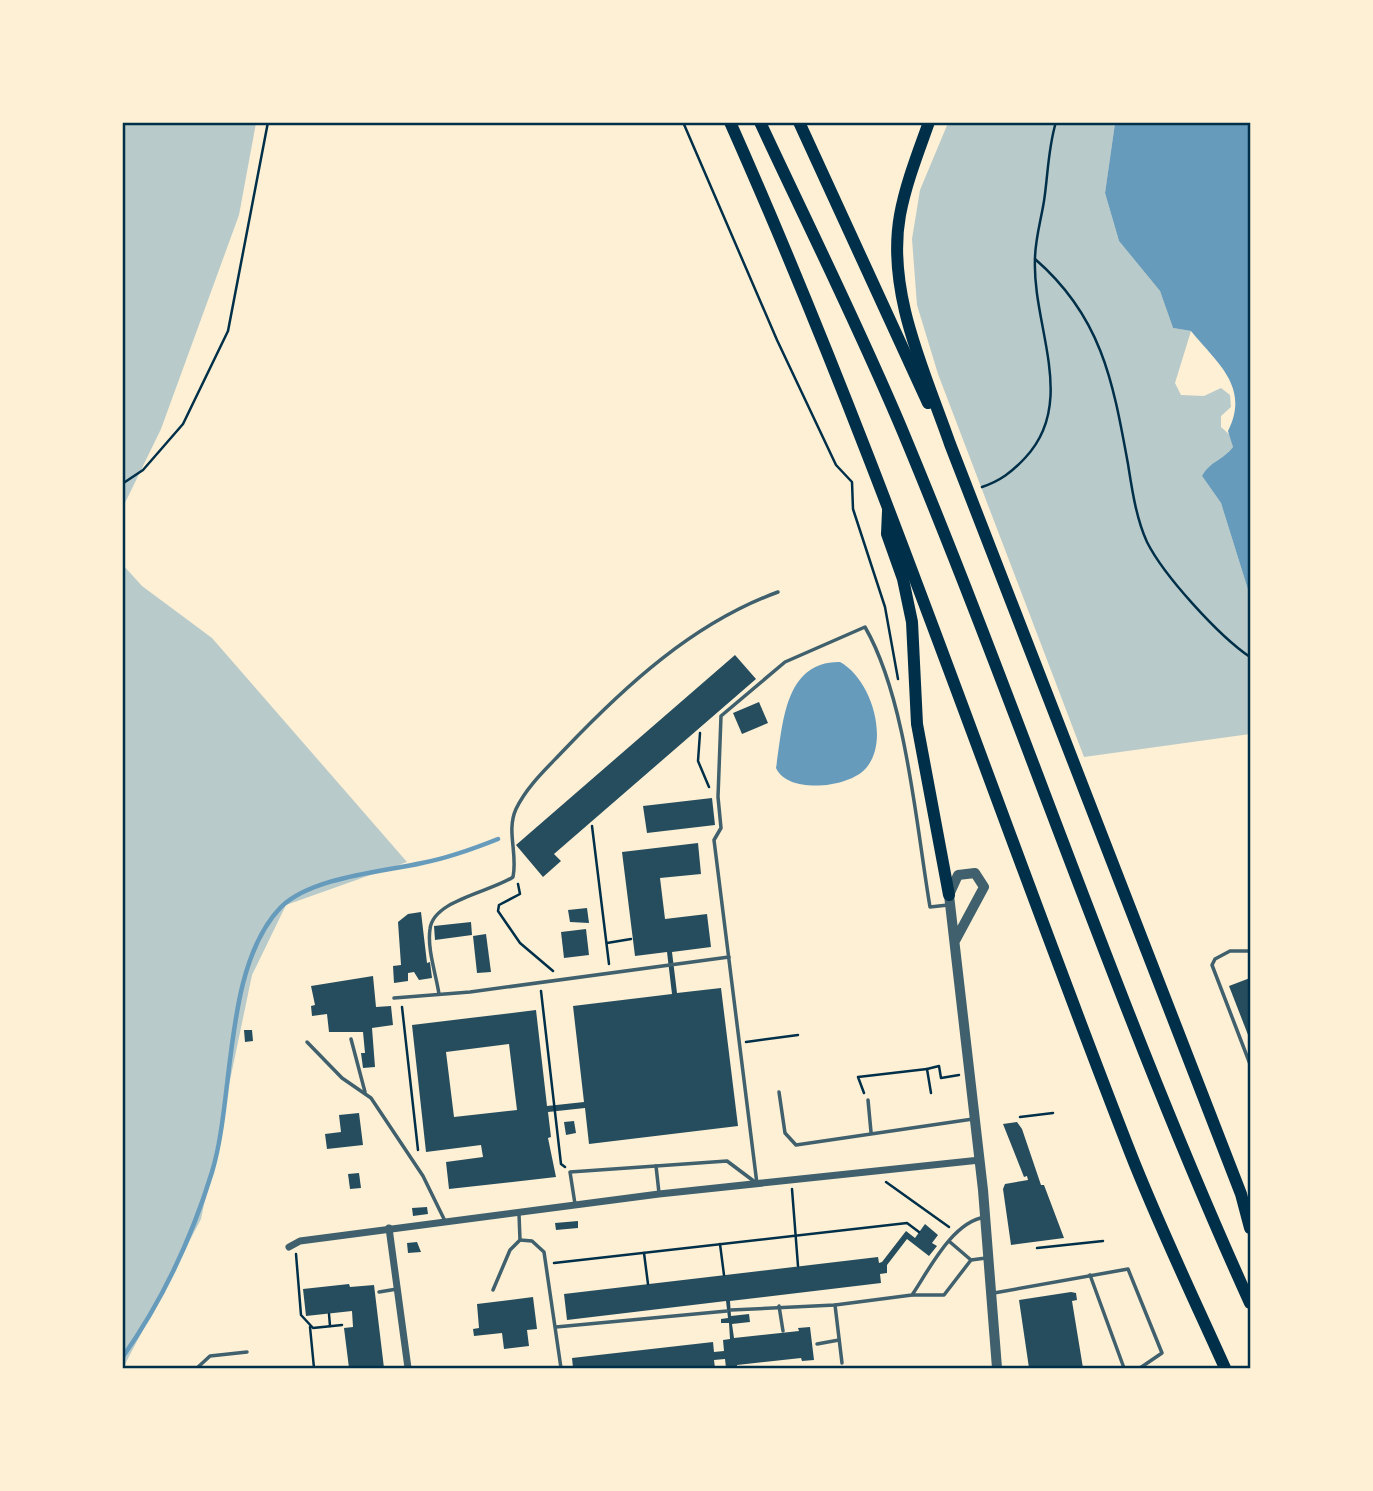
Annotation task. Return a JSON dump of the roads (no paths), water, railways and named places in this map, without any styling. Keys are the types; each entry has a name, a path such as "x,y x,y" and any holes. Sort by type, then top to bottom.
{"highway":[{"path":"730,122 888,507 1131,1154 1225,1368"},
{"path":"760,122 841,290 903,433 1178,1135 1251,1303"},
{"path":"799,122 933,415 950,444"},
{"path":"929,122 910,173 900,217 898,254 911,333 950,444 1241,1194 1251,1228"},
{"path":"888,507 887,534 903,579 912,622 917,724 950,900"},
{"path":"1241,1194 1251,1212"}],"street":[{"path":"955,940 984,887 975,873 958,875 950,900 980,1160 998,1368"},
{"path":"292,1246 300,1241 575,1204 980,1160"},
{"path":"389,1228 408,1368"}],"lane":[{"path":"439,994 429,931 432,919 440,908 501,885 513,877 516,864 511,837 515,810 530,786 603,710 678,646 746,604 778,592"},
{"path":"757,1184 714,840 721,828 718,797 720,716 785,662 865,627 875,645 899,728 930,907 950,900"},
{"path":"1251,951 1222,954 1212,965 1251,1064"},
{"path":"394,998 729,957"},
{"path":"351,1039 365,1094"},
{"path":"307,1042 342,1077 371,1098 420,1171 445,1221"},
{"path":"779,1091 785,1133 796,1145 812,1145 871,1132 975,1119"},
{"path":"868,1101 871,1132"},
{"path":"575,1204 570,1172 727,1161 757,1184"},
{"path":"656,1166 659,1194"},
{"path":"494,1290 510,1250 520,1240 519,1212"},
{"path":"912,1295 957,1233 974,1219 985,1217"},
{"path":"520,1240 532,1241 544,1252 561,1368"},
{"path":"950,1242 971,1260"},
{"path":"555,1327 779,1306 835,1305 912,1295 944,1295 971,1260 988,1257"},
{"path":"992,1294 1128,1269 1162,1353 1140,1368"},
{"path":"1090,1275 1124,1368"},
{"path":"379,1292 397,1289"},
{"path":"835,1305 842,1363"},
{"path":"779,1306 783,1331"},
{"path":"817,1343 839,1340"},
{"path":"197,1368 210,1356 247,1352"}],"water":[{"path":"1115,123 1250,123 1250,596 1221,503 1202,476 1208,467 1233,447 1228,431 1234,415 1233,389 1228,377 1191,331 1173,328 1160,291 1119,241 1105,193"},
{"path":"840,662 851,670 868,695 876,725 874,755 867,767 848,780 820,786 793,782 783,777 776,768 789,699 807,672 821,665"}],"waterway":[{"path":"122,1358 150,1315 185,1245 212,1172 240,997 249,963 262,932 281,907 310,889 348,877 441,859 498,839"}]}
